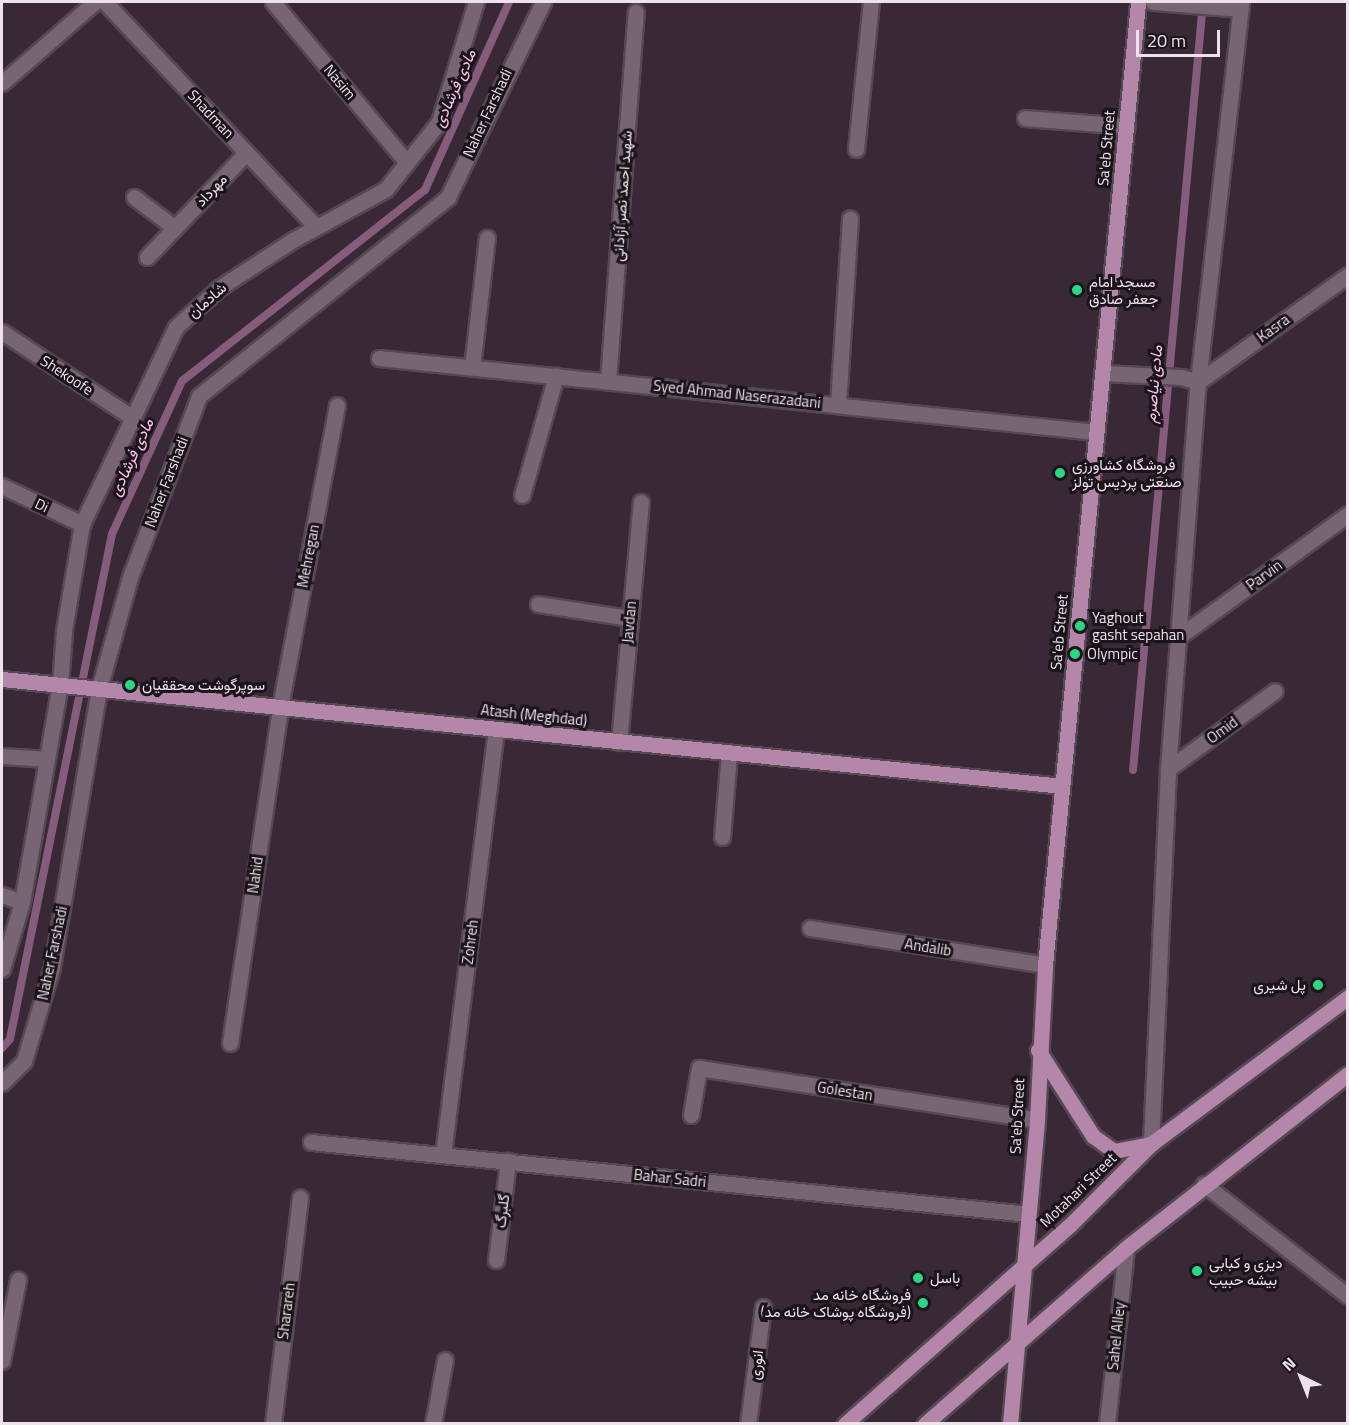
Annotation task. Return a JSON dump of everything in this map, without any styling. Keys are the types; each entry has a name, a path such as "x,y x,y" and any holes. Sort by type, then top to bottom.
{"main road":[{"name":"Sa'eb Street","path":"1019,1340 1023,1266 1037,1120 1038,1050 1138,2"},
{"name":"Atash (Meghdad)","path":"2,679 1062,786"},
{"name":"Motahari Street","path":"845,1424 1023,1266 1151,1144 1347,997"},
{"path":"1038,1050 1094,1136 1114,1151 1151,1144"},
{"path":"925,1424 1126,1248 1204,1184 1347,1074"},
{"path":"1010,1424 1019,1340"}],"street":[{"path":"2,82 95,2"},
{"name":"Shadman","path":"105,2 316,227"},
{"name":"Nasim","path":"273,2 407,163"},
{"name":"شادمان","path":"46,759 54,718 66,686 64,630 82,524 176,327 219,288 316,227 386,189 440,122 476,2"},
{"name":"Naher Farshadi","path":"2,1083 24,1061 52,967 97,689 130,577 199,396 448,197 543,2"},
{"path":"856,149 871,2"},
{"path":"1151,1144 1168,769 1181,635 1198,382 1243,4 1153,2"},
{"name":"شهید احمد نصر آزادانی","path":"608,381 636,12"},
{"path":"1025,118 1126,126"},
{"name":"مهرداد","path":"147,257 246,153"},
{"path":"134,197 175,228"},
{"path":"838,404 850,218"},
{"path":"472,367 487,238"},
{"name":"Kasra","path":"1198,382 1347,274"},
{"name":"Shekoofe","path":"2,332 133,418"},
{"name":"Syed Ahmad Naserazadani","path":"379,358 1096,432"},
{"path":"1103,373 1181,377 1198,382"},
{"path":"522,495 556,376"},
{"name":"Mehregan","path":"280,707 337,405"},
{"name":"Di","path":"2,486 82,524"},
{"name":"Javdan","path":"619,742 641,502"},
{"name":"Parvin","path":"1181,635 1347,514"},
{"path":"538,604 629,618"},
{"name":"Omid","path":"1168,769 1275,691"},
{"name":"Nahid","path":"230,1044 280,707"},
{"name":"Zohreh","path":"443,1155 496,729"},
{"path":"722,837 729,753"},
{"path":"2,756 46,759 22,902 2,969"},
{"path":"2,895 22,902"},
{"name":"Andalib","path":"810,928 1046,965"},
{"name":"Golestan","path":"691,1115 699,1068 1037,1120"},
{"name":"Bahar Sadri","path":"311,1142 1028,1214"},
{"name":"گلبرگ","path":"496,1260 508,1161"},
{"path":"1204,1184 1347,1296"},
{"name":"Sharareh","path":"273,1424 300,1198"},
{"name":"Sahel Alley","path":"1107,1424 1126,1248"},
{"path":"2,1361 18,1280"},
{"name":"انوری","path":"748,1424 763,1307"},
{"path":"433,1424 445,1360"}],"waterway":[{"name":"مادی فرشادی","path":"2,1048 10,1039 112,534 182,381 425,190 509,2"},
{"name":"مادی نیاصرم","path":"1133,770 1203,3"}],"place":[{"name":"مسجد امام جعفر صادق","path":"1077,290"},
{"name":"فروشگاه کشاورزی صنعتی پردیس تولز","path":"1060,473"},
{"name":"Yaghout gasht sepahan","path":"1080,626"},
{"name":"Olympic","path":"1075,654"},
{"name":"سوپرگوشت محققیان","path":"130,685"},
{"name":"پل شیری","path":"1318,985"},
{"name":"دیزی و کبابی بیشه حبیب","path":"1197,1271"},
{"name":"باسل","path":"918,1278"},
{"name":"فروشگاه خانه مد (فروشگاه پوشاک خانه مد)","path":"923,1303"}]}
